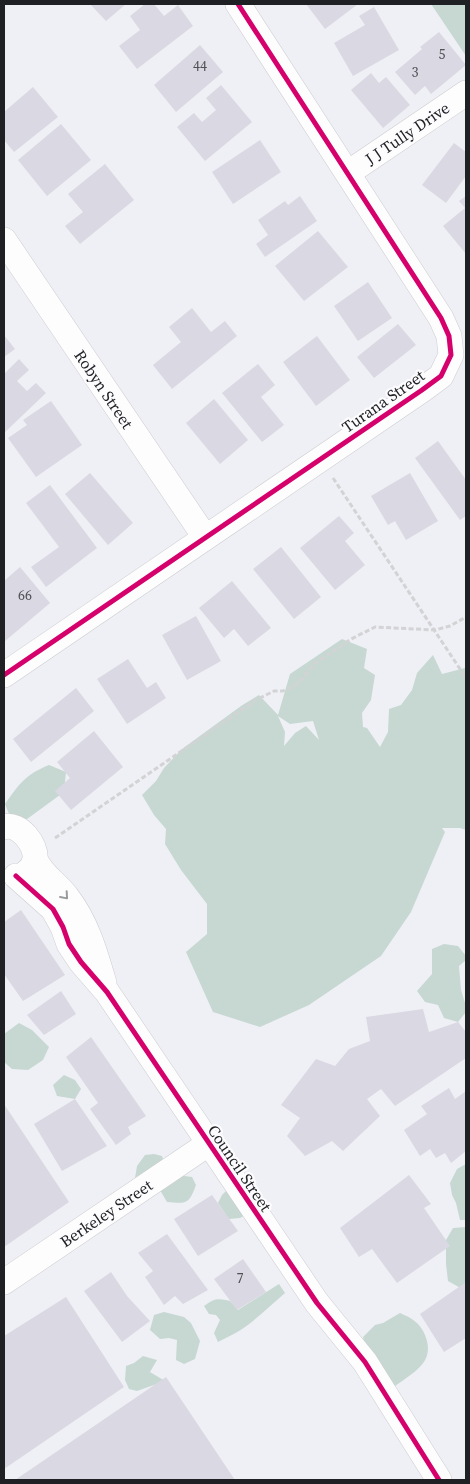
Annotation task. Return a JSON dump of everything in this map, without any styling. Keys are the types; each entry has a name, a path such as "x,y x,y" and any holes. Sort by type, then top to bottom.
{"street":[{"name":"Turana Street","path":"4,675 422,390 441,376 458,357 440,318 238,4"},
{"name":"J J Tully Drive","path":"348,173 466,94"},
{"name":"Robyn Street","path":"4,240 205,537"},
{"name":"Council Street","path":"5,824 20,829 35,850 42,850 39,868 66,895 78,912 93,946 107,992"},
{"path":"8,875 22,875 29,871 42,850"},
{"name":"Council Street","path":"8,875 53,909 63,927 69,944 81,962 107,992 317,1304 365,1362 439,1480"},
{"name":"Berkeley Street","path":"4,1282 208,1144"}],"path":[{"path":"320,459 466,678"},
{"path":"42,850 256,700 274,691 283,691 294,686 314,664 351,639 376,627 435,630 450,626 466,617"}],"shaded area":[{"path":"431,4 466,4 466,56"},
{"path":"342,639 367,649 364,668 375,675 371,700 362,713 363,727 367,728 380,747 388,732 389,709 401,705 412,690 417,673 433,655 442,674 465,668 466,830 442,828 445,832 411,912 381,956 309,1005 260,1027 213,1012 186,952 207,934 207,904 181,870 165,844 166,829 154,815 142,795 182,749 259,695 278,715 290,674","holes":["278,716 290,724 313,721 319,740 306,726 295,733 284,746 285,732"]},
{"path":"49,765 66,772 64,792 23,822 11,819 5,804 24,780 34,772"},
{"path":"444,944 458,946 466,956 466,960 459,966 461,990 466,1012 458,1022 444,1018 438,1005 425,1002 417,991 432,974 432,949"},
{"path":"19,1023 32,1030 49,1047 43,1060 28,1070 12,1069 4,1062 4,1034"},
{"path":"64,1075 75,1080 81,1089 75,1099 57,1096 53,1085"},
{"path":"154,1154 162,1156 165,1166 135,1178 137,1166 145,1155"},
{"path":"466,1164 466,1220 460,1220 450,1183 457,1169"},
{"path":"170,1174 192,1177 196,1185 189,1199 183,1203 167,1202 160,1190"},
{"path":"227,1190 247,1214 240,1218 229,1219 218,1203"},
{"path":"466,1227 466,1290 464,1290 448,1281 446,1240 453,1228"},
{"path":"279,1284 285,1293 245,1327 218,1342 214,1333 220,1320 216,1315 209,1314 204,1306 211,1301 223,1299 230,1301 238,1310"},
{"path":"164,1312 184,1317 191,1323 200,1341 195,1359 184,1364 176,1360 177,1340 169,1338 160,1339 150,1330 154,1315"},
{"path":"400,1313 412,1319 421,1327 428,1344 428,1352 416,1371 395,1386 368,1361 363,1337 375,1325 383,1323"},
{"path":"143,1356 157,1360 150,1372 165,1381 137,1391 129,1389 125,1380 126,1366"}],"building":[{"path":"90,4 126,4 106,21"},
{"path":"145,4 154,4 164,16 178,5 193,26 137,69 119,46 140,30 130,16"},
{"path":"306,4 358,4 325,29"},
{"path":"374,7 399,50 353,76 334,43 365,25 359,16"},
{"path":"439,32 466,65 431,94 425,86 415,95 395,72 422,49 420,47"},
{"path":"200,45 223,72 176,112 154,85"},
{"path":"371,73 379,83 386,77 410,105 383,128 351,90"},
{"path":"221,85 252,122 205,161 177,127 194,113 202,122 216,110 206,98"},
{"path":"33,87 58,117 14,152 4,140 4,112"},
{"path":"61,124 91,160 47,196 18,160"},
{"path":"260,140 281,172 233,204 212,172"},
{"path":"454,143 466,152 466,176 446,203 422,185"},
{"path":"105,164 134,200 80,244 65,226 83,212 68,194"},
{"path":"300,196 317,221 265,257 256,244 268,235 258,220 285,201 288,205"},
{"path":"466,196 466,254 443,226 465,208 459,201"},
{"path":"318,231 348,267 304,301 275,266"},
{"path":"368,282 392,318 358,341 334,306"},
{"path":"192,308 211,332 225,321 237,336 172,389 153,365 181,342 169,327"},
{"path":"398,324 416,345 374,378 357,357"},
{"path":"4,335 15,349 4,357"},
{"path":"317,336 350,380 316,406 283,362"},
{"path":"19,359 29,370 17,381 27,391 36,383 46,393 4,433 4,374"},
{"path":"258,364 275,385 261,397 284,425 262,442 222,393"},
{"path":"214,399 248,440 220,464 186,423"},
{"path":"51,401 82,445 36,477 8,438 27,425 23,420"},
{"path":"438,441 466,480 466,516 460,520 415,458"},
{"path":"90,473 133,523 108,545 65,494"},
{"path":"410,473 438,521 406,540 395,521 388,525 371,496"},
{"path":"50,485 97,548 46,587 31,567 59,547 26,503"},
{"path":"339,516 354,533 345,541 365,565 335,590 300,548"},
{"path":"281,547 321,597 294,619 253,569"},
{"path":"20,567 50,603 4,642 4,581"},
{"path":"232,581 271,628 248,646 234,629 224,638 199,608"},
{"path":"196,616 221,661 187,680 162,635"},
{"path":"128,659 147,688 156,682 166,698 127,724 97,679"},
{"path":"76,688 94,711 31,762 13,739"},
{"path":"94,731 123,767 71,810 55,791 70,778 57,762"},
{"path":"21,910 65,975 23,1001 4,974 4,922"},
{"path":"61,991 76,1014 44,1035 27,1015"},
{"path":"423,1009 429,1032 458,1022 466,1032 466,1058 395,1106 381,1089 367,1099 380,1116 343,1151 332,1141 305,1156 287,1136 300,1118 281,1105 316,1059 335,1066 349,1049 370,1041 366,1017"},
{"path":"91,1037 146,1116 128,1127 131,1134 116,1145 90,1109 98,1103 66,1057"},
{"path":"449,1088 455,1099 466,1091 466,1151 451,1163 445,1153 436,1158 430,1149 420,1156 404,1130 427,1114 421,1106"},
{"path":"75,1099 107,1146 62,1171 34,1124"},
{"path":"4,1104 69,1202 4,1247"},
{"path":"409,1175 431,1204 424,1208 450,1246 397,1283 372,1249 359,1257 340,1228"},
{"path":"212,1195 238,1231 198,1256 174,1219"},
{"path":"167,1234 208,1290 183,1304 175,1296 164,1305 145,1277 153,1271 138,1253"},
{"path":"243,1259 266,1292 237,1310 214,1279"},
{"path":"111,1272 127,1296 150,1321 122,1342 84,1291"},
{"path":"466,1282 466,1338 444,1352 420,1314"},
{"path":"66,1297 124,1387 4,1469 4,1336"},
{"path":"166,1377 235,1480 15,1480"}],"cycle path":[{"path":"4,675 422,390 441,376 451,355 449,336 441,318 238,4"},
{"path":"16,876 53,909 63,927 69,944 81,962 107,992 317,1303 365,1362 439,1480"}]}
